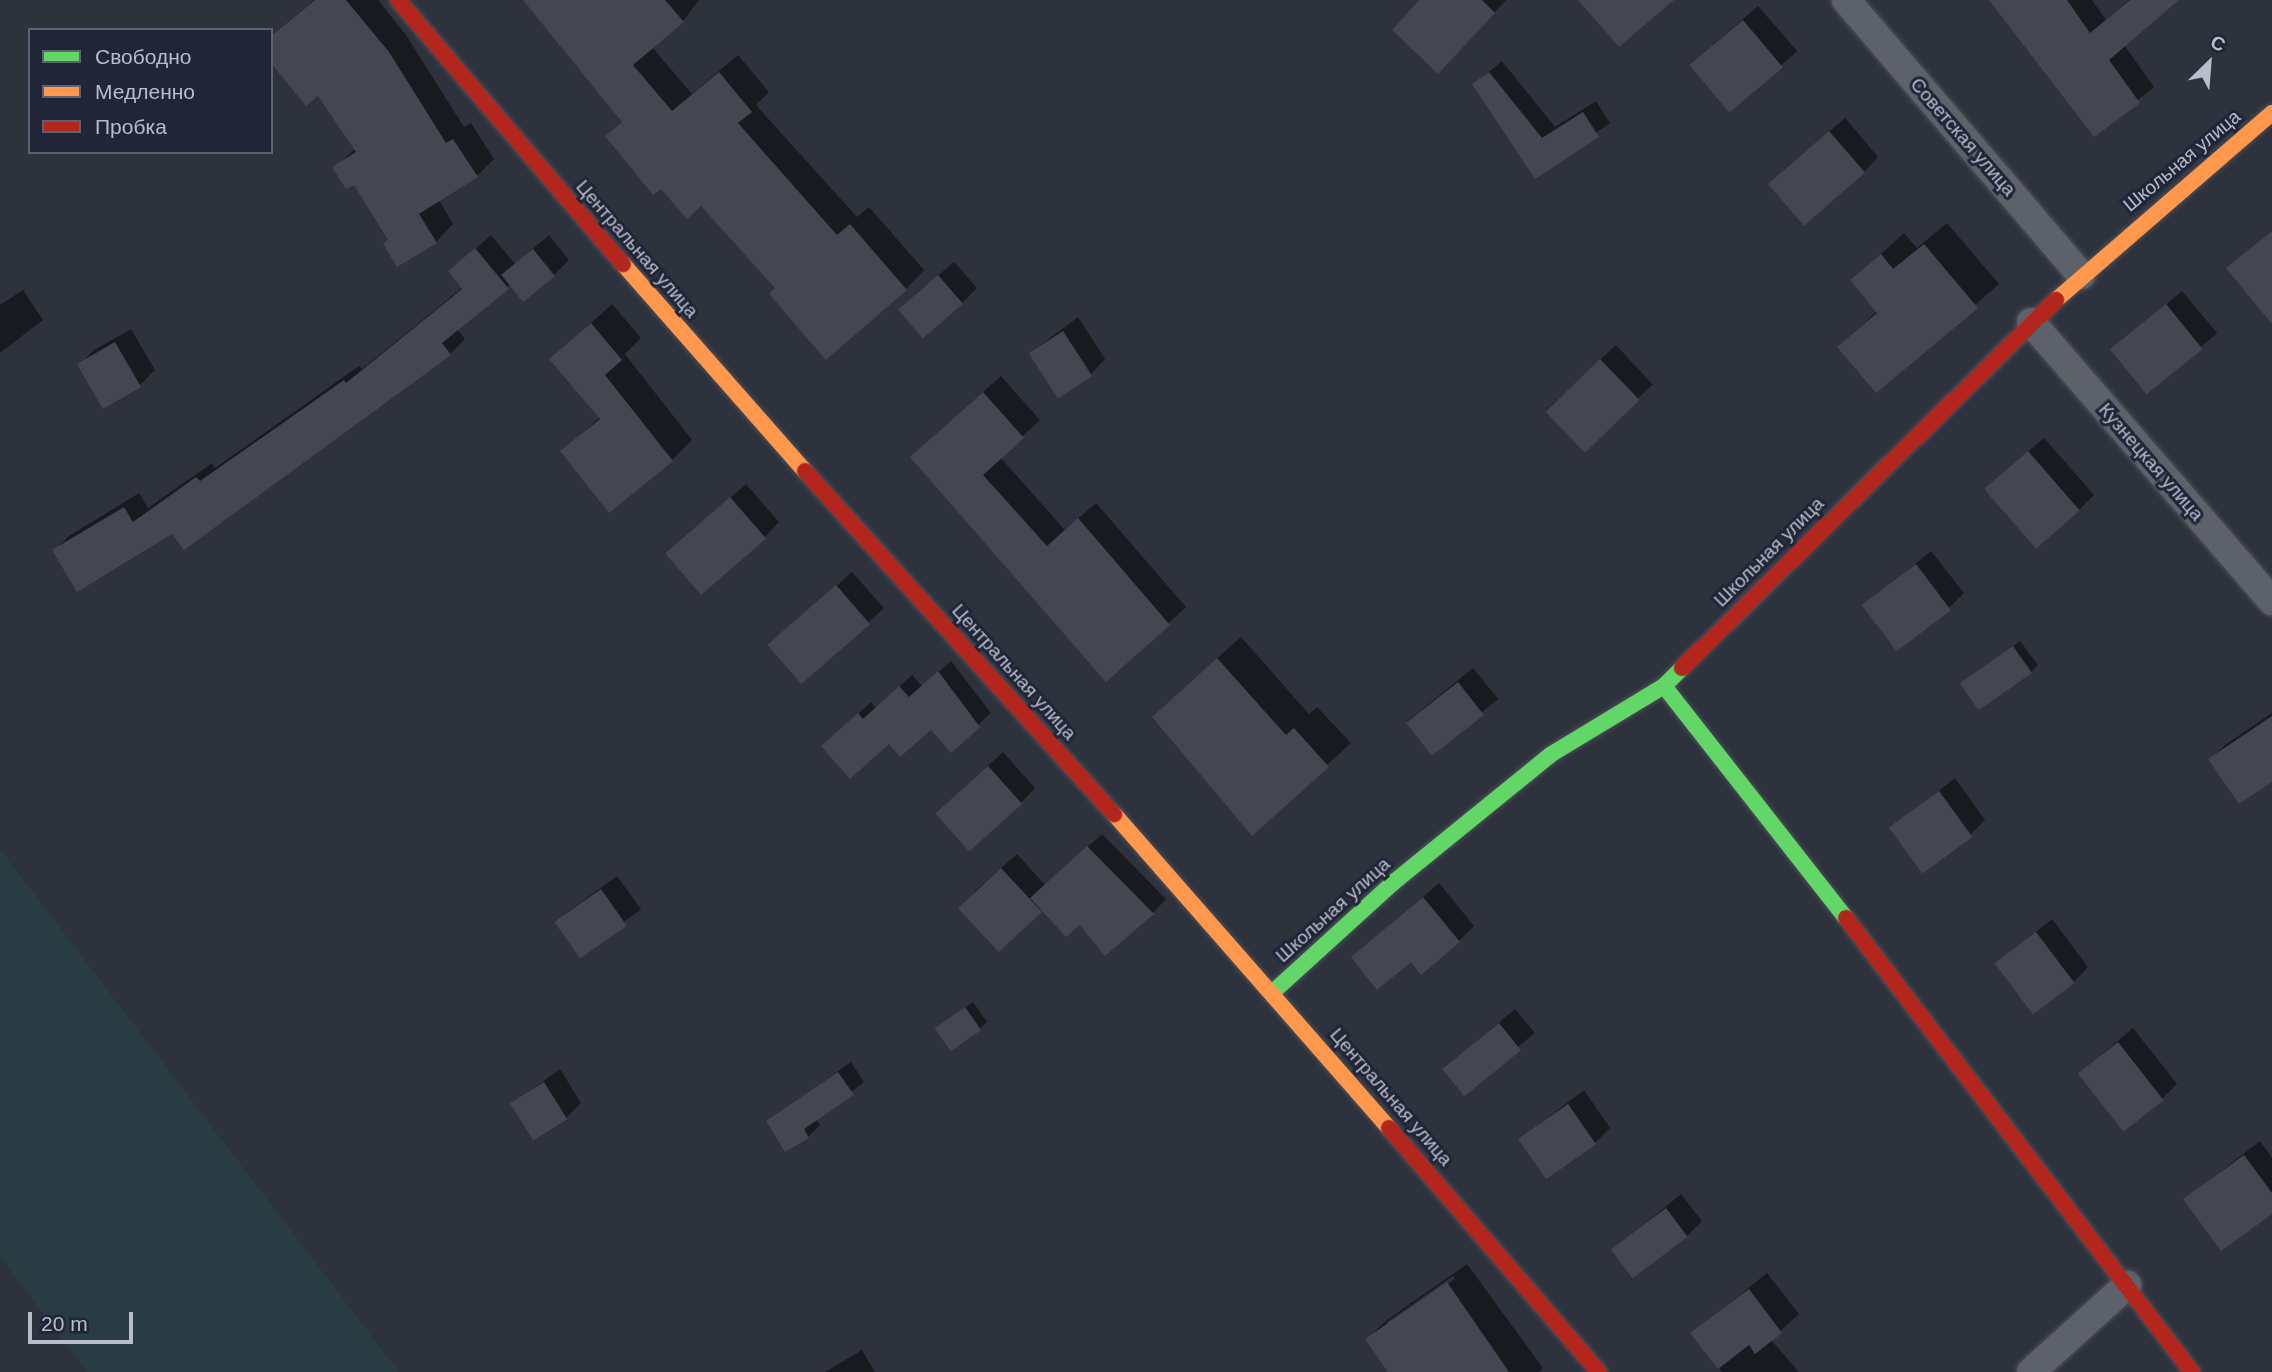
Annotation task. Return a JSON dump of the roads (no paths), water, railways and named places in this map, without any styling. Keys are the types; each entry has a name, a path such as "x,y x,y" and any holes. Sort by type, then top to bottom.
{"street":[{"name":"Центральная улица","path":"398,0 688,340 1273,992 1599,1372"},
{"name":"Советская улица","path":"1846,0 2081,275"},
{"name":"Школьная улица","path":"1273,992 1394,882 1550,755 1664,686 2031,322 2081,275 2272,113"},
{"name":"Кузнецкая улица","path":"2031,322 2272,601"},
{"path":"1664,686 1988,1099 2192,1372"},
{"path":"2031,1372 2127,1285"}]}
